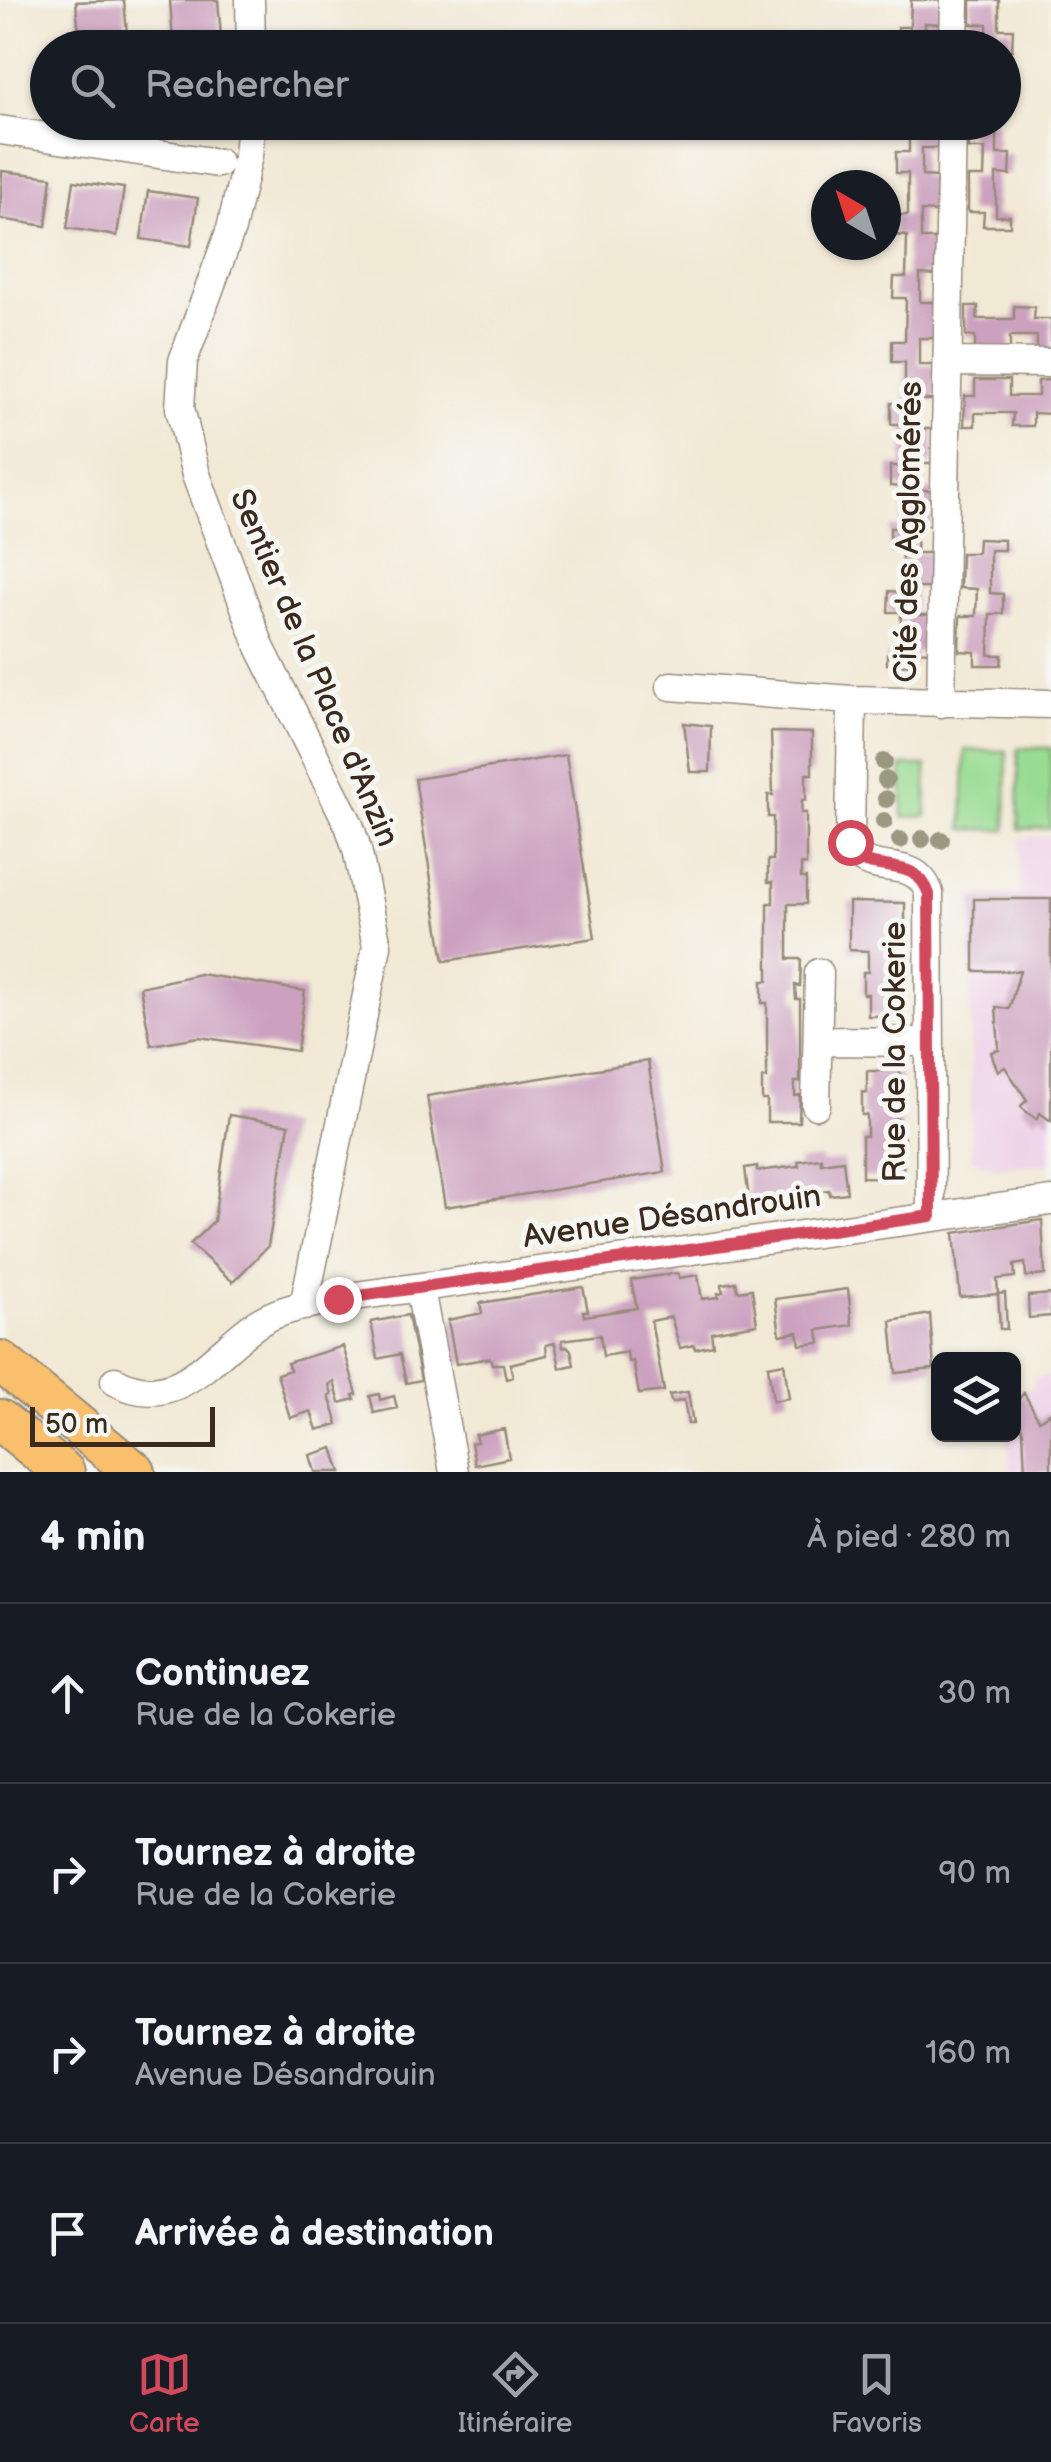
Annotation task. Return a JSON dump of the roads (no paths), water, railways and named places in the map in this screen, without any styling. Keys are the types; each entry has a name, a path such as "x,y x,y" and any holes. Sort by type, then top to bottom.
{"highway":[{"path":"0,1361 135,1472"},
{"path":"0,1420 64,1472"}],"street":[{"path":"250,0 251,30"},
{"path":"954,0 954,30"},
{"path":"0,114 1,130 30,134"},
{"path":"67,140 218,163"},
{"name":"Sentier de la Place d'Anzin","path":"249,140 231,229 184,362 180,408 196,475 260,647 342,810 357,849 378,946 304,1306"},
{"name":"Cité des Agglomérés","path":"941,702 952,140"},
{"name":"Cité des Agglomérés","path":"948,362 1051,363"},
{"path":"671,686 852,700 1051,704"},
{"name":"Rue de la Cokerie","path":"852,700 853,850 865,862 914,872 929,894 931,1216"},
{"path":"816,1105 819,974"},
{"path":"818,1042 929,1042"},
{"name":"Avenue Désandrouin","path":"115,1381 126,1387 151,1390 182,1383 198,1375 255,1324 304,1306 1051,1201"},
{"path":"420,1289 454,1472"}]}
